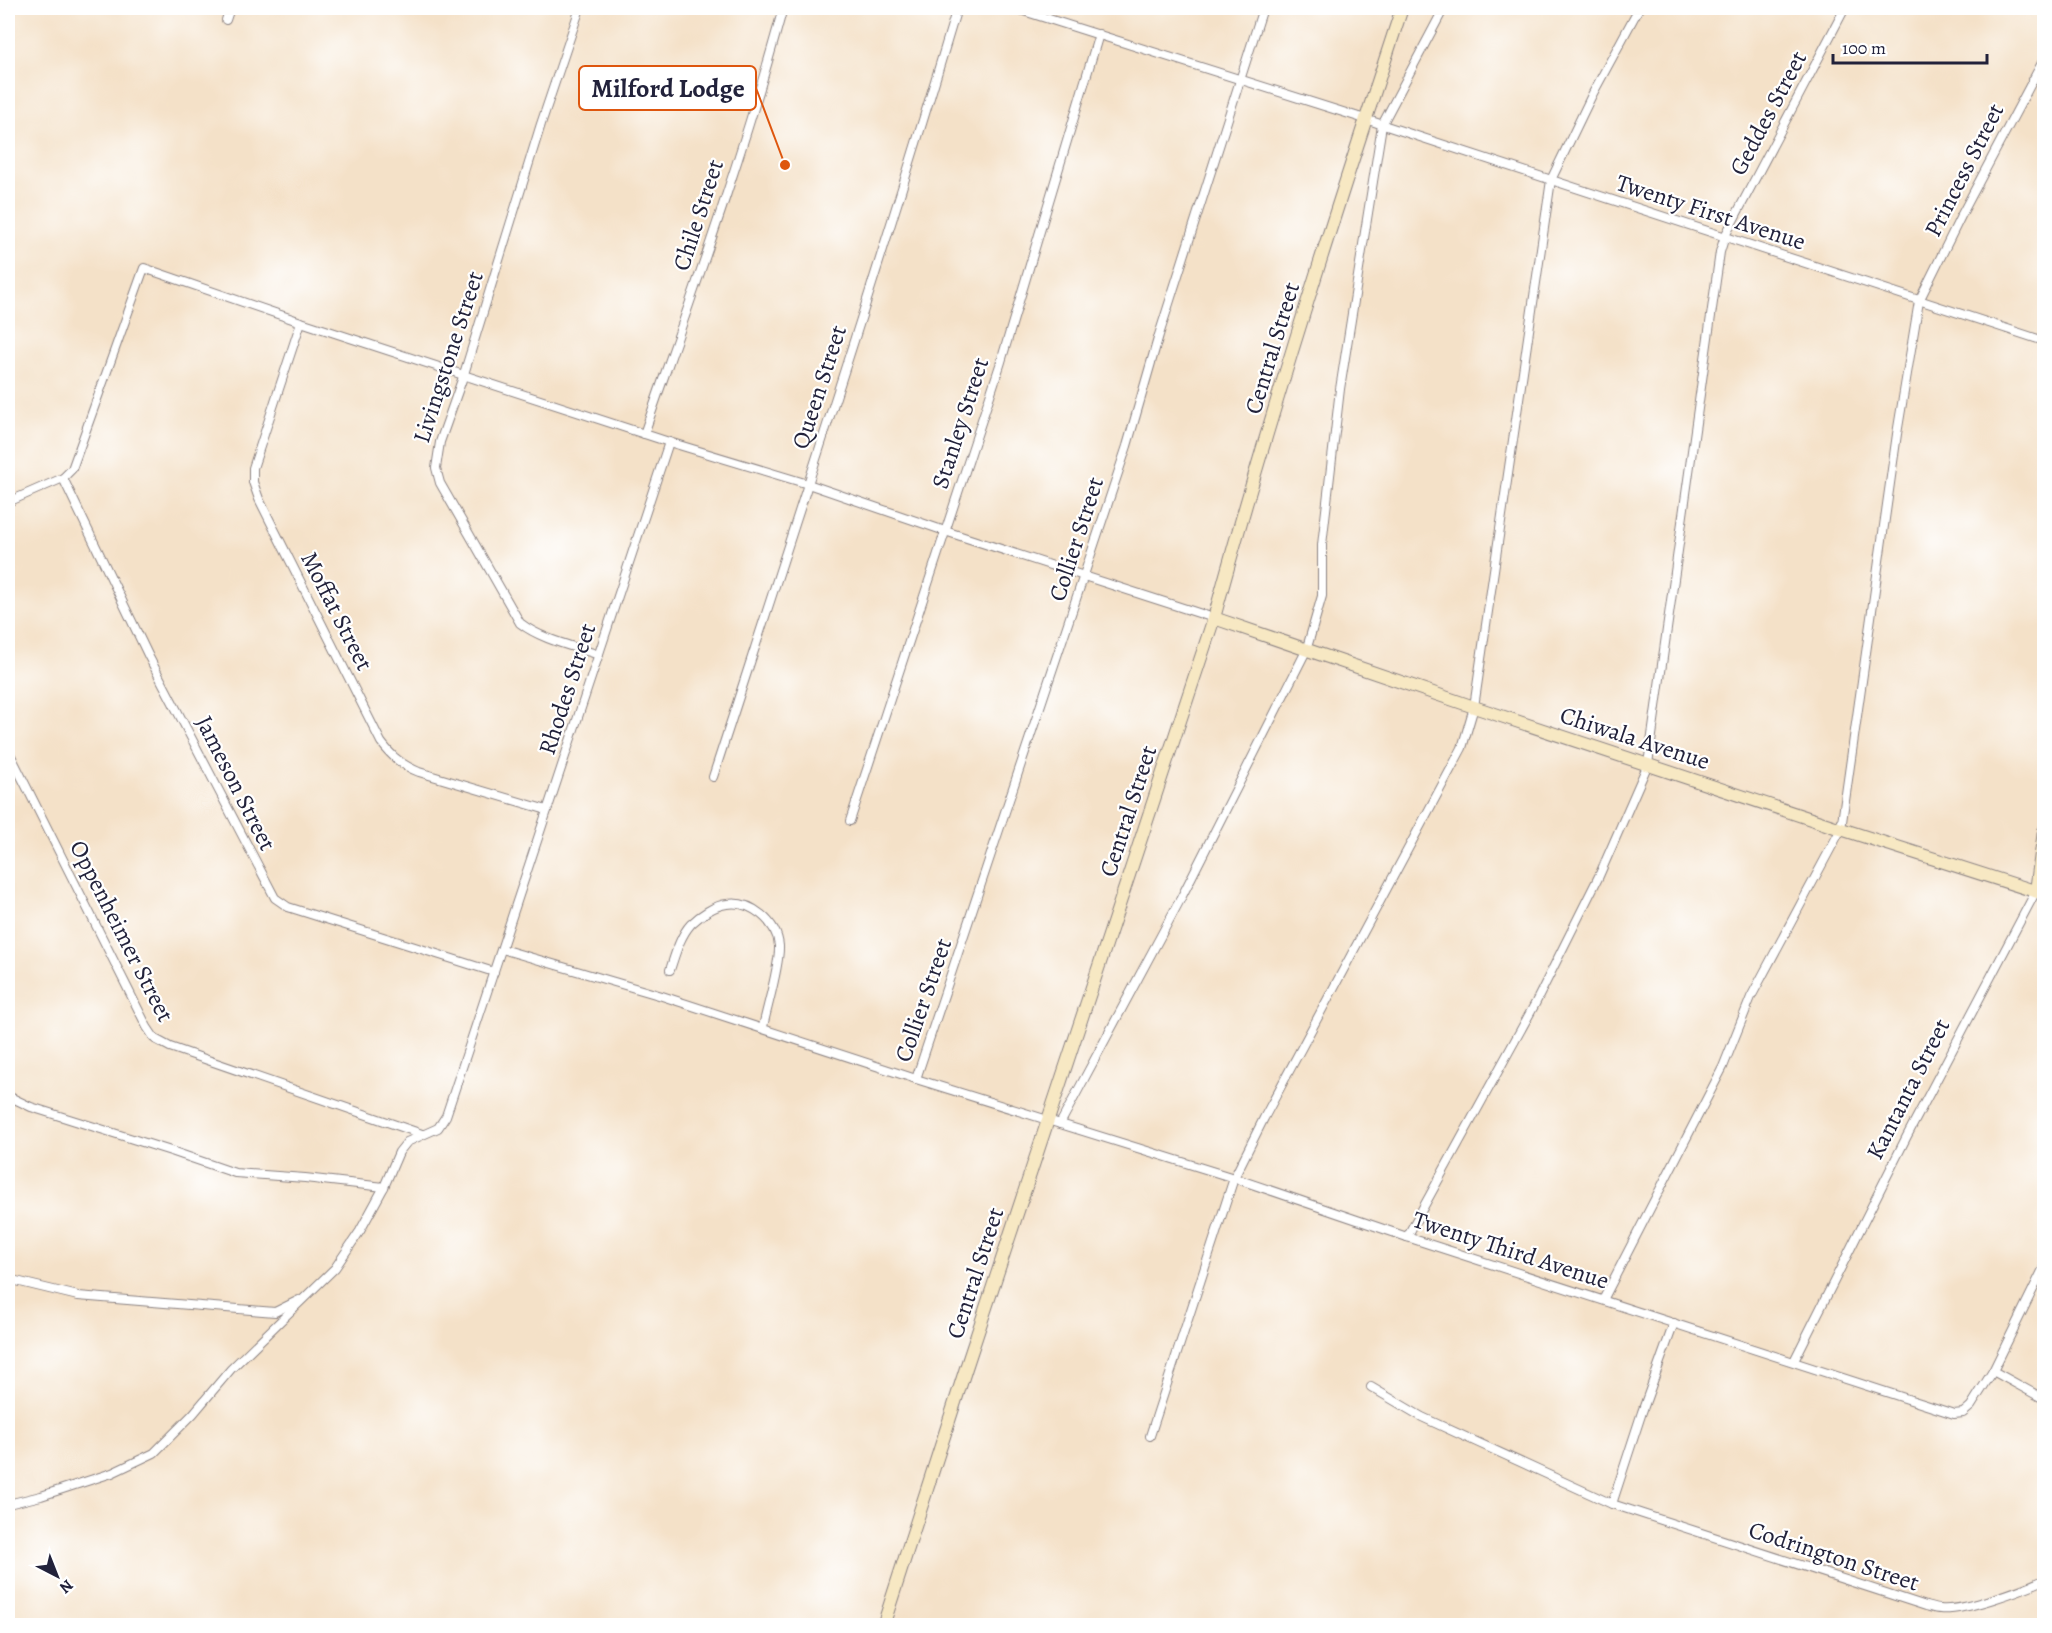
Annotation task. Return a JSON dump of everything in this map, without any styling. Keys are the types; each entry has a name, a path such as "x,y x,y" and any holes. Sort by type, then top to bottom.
{"main road":[{"name":"Central Street","path":"884,1626 1054,1123 1215,618 1243,512 1365,119 1402,8"},
{"name":"Chiwala Avenue","path":"1215,618 1306,651 1841,829 2040,892"},
{"name":"Kantanta Street","path":"2040,892 2044,831"}],"street":[{"path":"226,20 230,8"},
{"name":"Livingstone Street","path":"580,8 436,457 436,468 440,483 520,623 528,630 542,636 599,655"},
{"name":"Chile Street","path":"644,434 721,210 783,8"},
{"name":"Queen Street","path":"713,777 895,216 957,8"},
{"name":"Twenty First Avenue","path":"1014,8 1365,119 2044,341"},
{"name":"Collier Street","path":"916,1079 1127,446 1159,335 1263,8"},
{"path":"1054,1123 1180,900 1306,651 1322,596 1322,545 1339,401 1382,125 1444,8"},
{"path":"1150,1436 1234,1178 1462,748 1474,707 1551,180 1592,95 1639,8"},
{"name":"Geddes Street","path":"1407,1237 1534,1004 1599,876 1648,764 1720,252 1725,236 1845,8"},
{"name":"Stanley Street","path":"850,821 1000,365 1099,34"},
{"name":"Princess Street","path":"1841,829 1897,434 1920,301 1962,214 2044,59"},
{"path":"8,502 63,478 72,469 144,268 644,434 808,484 1215,618"},
{"name":"Moffat Street","path":"302,322 258,451 253,468 253,483 312,605 381,742 396,760 419,772 547,810"},
{"name":"Rhodes Street","path":"8,1504 112,1473 154,1452 193,1414 231,1369 335,1268 360,1231 384,1187 399,1152 407,1142 438,1128 446,1116 669,442"},
{"name":"Jameson Street","path":"63,478 149,657 275,898 288,907 494,972"},
{"name":"Oppenheimer Street","path":"8,750 155,1039 170,1047 422,1134"},
{"path":"1603,1300 1723,1067 1751,997 1841,829"},
{"name":"Kantanta Street","path":"1794,1361 1907,1136 2040,892"},
{"path":"670,970 684,933 701,916 725,904 738,904 756,911 773,928 779,946 763,1028"},
{"name":"Twenty Third Avenue","path":"502,949 763,1028 1054,1123 1234,1178 1407,1237 1954,1414 1963,1413 1971,1406 1993,1371"},
{"path":"8,1096 31,1107 235,1173 384,1187"},
{"path":"2044,1267 1993,1371 2044,1399"},
{"path":"8,1279 78,1296 275,1312 308,1296"},
{"path":"1612,1504 1674,1323"},
{"name":"Codrington Street","path":"1371,1387 1422,1417 1612,1504 1941,1610 2015,1593 2044,1580"}],"place":[{"name":"Milford Lodge","path":"785,165"}]}
